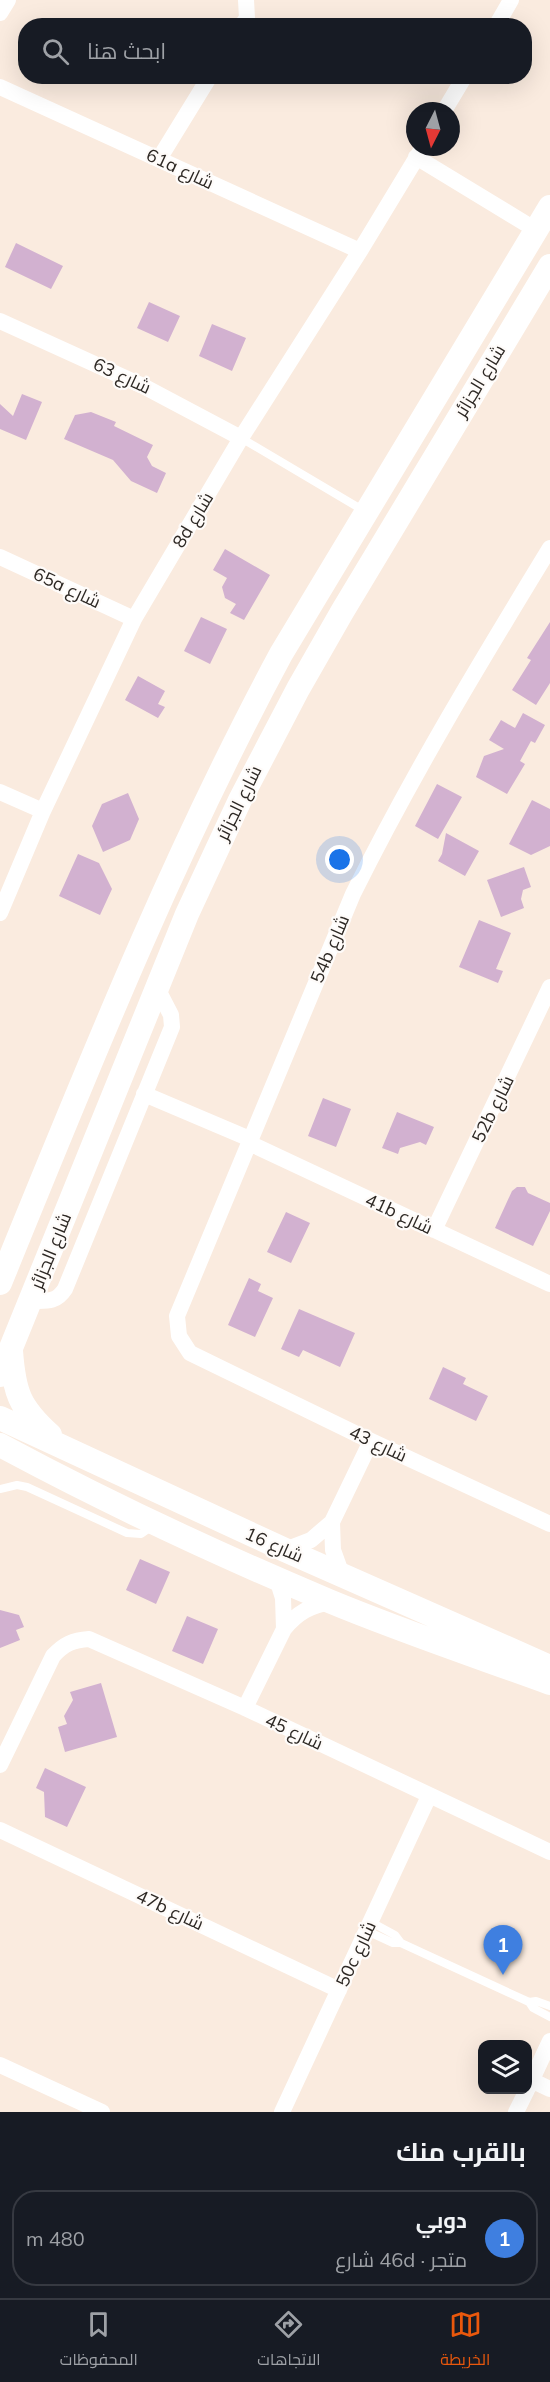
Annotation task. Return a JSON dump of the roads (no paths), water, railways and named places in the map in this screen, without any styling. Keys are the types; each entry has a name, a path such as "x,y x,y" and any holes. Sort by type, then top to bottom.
{"main road":[{"name":"شارع الجزائر","path":"0,1283 81,1085 213,784 281,654 550,207"},
{"name":"شارع الجزائر","path":"0,1375 157,987 213,857 298,689 550,266"},
{"path":"11,1346 14,1382 21,1404 29,1415 65,1450"},
{"name":"شارع 16","path":"0,1418 285,1550 550,1667"},
{"name":"شارع 16","path":"0,1445 67,1481 277,1579 331,1602 550,1683"},
{"path":"0,1468 19,1467 67,1481"}],"street":[{"path":"0,13 8,0"},
{"path":"246,0 247,18"},
{"path":"501,18 511,0"},
{"path":"159,159 205,84"},
{"path":"449,102 460,84"},
{"name":"61a شارع","path":"0,87 360,251"},
{"name":"8d شارع","path":"0,913 43,811 134,619 242,438 418,156"},
{"path":"426,156 536,230"},
{"name":"شارع 63","path":"0,321 143,386 242,438"},
{"name":"54b شارع","path":"208,1362 190,1353 179,1336 177,1316 327,953 381,836 465,686 550,548"},
{"name":"65a شارع","path":"0,557 134,619"},
{"path":"0,792 43,811"},
{"path":"31,1301 53,1301 59,1298 65,1289 144,1094 172,1021 157,987"},
{"name":"52b شارع","path":"434,1230 550,987"},
{"name":"41b شارع","path":"144,1094 249,1141 550,1284"},
{"name":"شارع 43","path":"208,1362 550,1524"},
{"path":"285,1550 311,1540 332,1522 371,1441"},
{"path":"332,1522 333,1550 342,1575"},
{"path":"277,1579 283,1598 284,1629"},
{"path":"244,1708 284,1629 291,1620 309,1607 331,1602"},
{"name":"شارع 45","path":"0,1765 53,1656 63,1645 75,1640 89,1639 244,1708 550,1852"},
{"name":"50c شارع","path":"282,2112 429,1796"},
{"name":"47b شارع","path":"0,1830 339,1990"},
{"path":"532,2080 550,2041"},
{"path":"0,2064 102,2112"},
{"path":"532,2086 550,2089"},
{"path":"516,2112 525,2094"}],"lane":[{"path":"242,438 366,512"},
{"path":"0,1489 17,1485 27,1487 127,1533 141,1534 157,1523"},
{"path":"369,1926 393,1942 401,1942 529,2002 533,2008 550,2017"},
{"path":"529,2002 536,2001 550,2006"}],"place":[{"name":"دوبي","path":"503,1975"}]}
